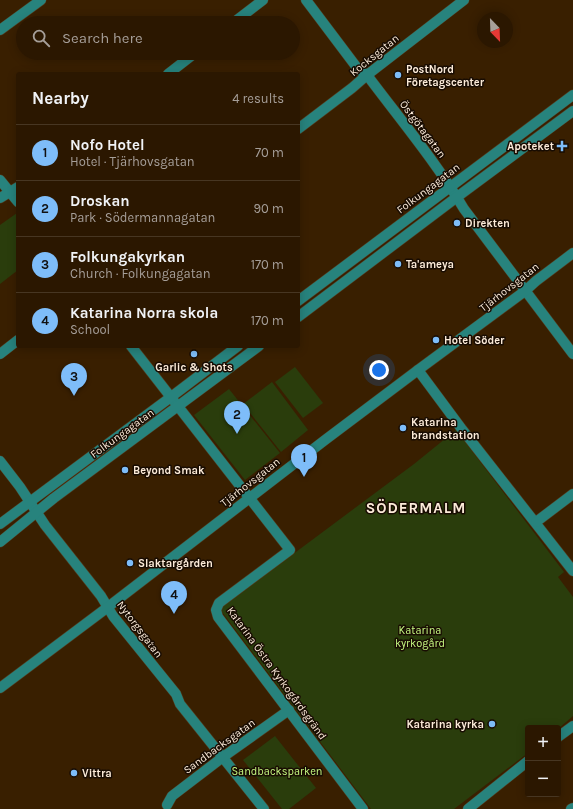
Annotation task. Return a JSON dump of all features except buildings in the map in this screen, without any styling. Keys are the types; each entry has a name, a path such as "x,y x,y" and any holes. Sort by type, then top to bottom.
{"street":[{"path":"19,16 40,0"},
{"path":"242,16 263,0"},
{"name":"Östgötagatan","path":"306,0 358,69 367,75 450,186 464,209 573,354"},
{"name":"Kocksgatan","path":"300,127 464,0"},
{"path":"0,30 16,18"},
{"path":"171,72 186,60"},
{"name":"Folkungagatan","path":"300,299 573,95"},
{"path":"300,315 573,111"},
{"path":"0,180 14,189 0,198"},
{"name":"Tjärhovsgatan","path":"0,688 418,370 525,291 573,253"},
{"path":"0,354 16,342"},
{"path":"133,348 250,498"},
{"name":"Folkungagatan","path":"0,524 235,348"},
{"name":"Folkungagatan","path":"0,542 54,498 256,348"},
{"path":"418,370 573,572"},
{"name":"Nytorgsgatan","path":"0,461 20,487 45,525 101,596 113,616 176,694 180,704 264,809"},
{"path":"536,522 573,494"},
{"name":"Katarina Östra Kyrkogårdsgränd","path":"250,498 290,550 219,603 216,610 219,618 363,809"},
{"name":"Sandbacksgatan","path":"167,805 172,796 223,757 289,710"},
{"path":"561,735 573,726"},
{"path":"468,809 525,763"}],"green space":[{"path":"16,214 16,272 0,284 0,225"},
{"path":"295,367 323,403 303,418 275,382"},
{"path":"272,382 308,430 281,452 243,404"},
{"path":"229,389 280,453 245,480 194,415"},
{"name":"Katarina kyrkogård","path":"456,430 564,572 558,577 573,597 573,716 561,726 561,725 525,725 525,755 454,809 371,809 222,612 222,607 414,464"},
{"name":"Sandbacksparken","path":"275,736 316,788 289,809 282,809 243,760"}],"place":[{"name":"PostNord Företagscenter","path":"398,75"},
{"name":"Apoteket","path":"562,146"},
{"name":"Direkten","path":"457,223"},
{"name":"Ta'ameya","path":"398,264"},
{"name":"Hotel Söder","path":"436,340"},
{"name":"Garlic & Shots","path":"194,354"},
{"name":"Folkungakyrkan","path":"74,396"},
{"name":"Katarina brandstation","path":"403,428"},
{"name":"Droskan","path":"237,434"},
{"name":"Beyond Smak","path":"125,470"},
{"name":"Nofo Hotel","path":"304,477"},
{"name":"Slaktargården","path":"130,563"},
{"name":"Katarina Norra skola","path":"174,614"},
{"name":"Katarina kyrka","path":"492,724"},
{"name":"Vittra","path":"74,773"}],"district":[{"name":"SÖDERMALM","path":"416,508"}]}
